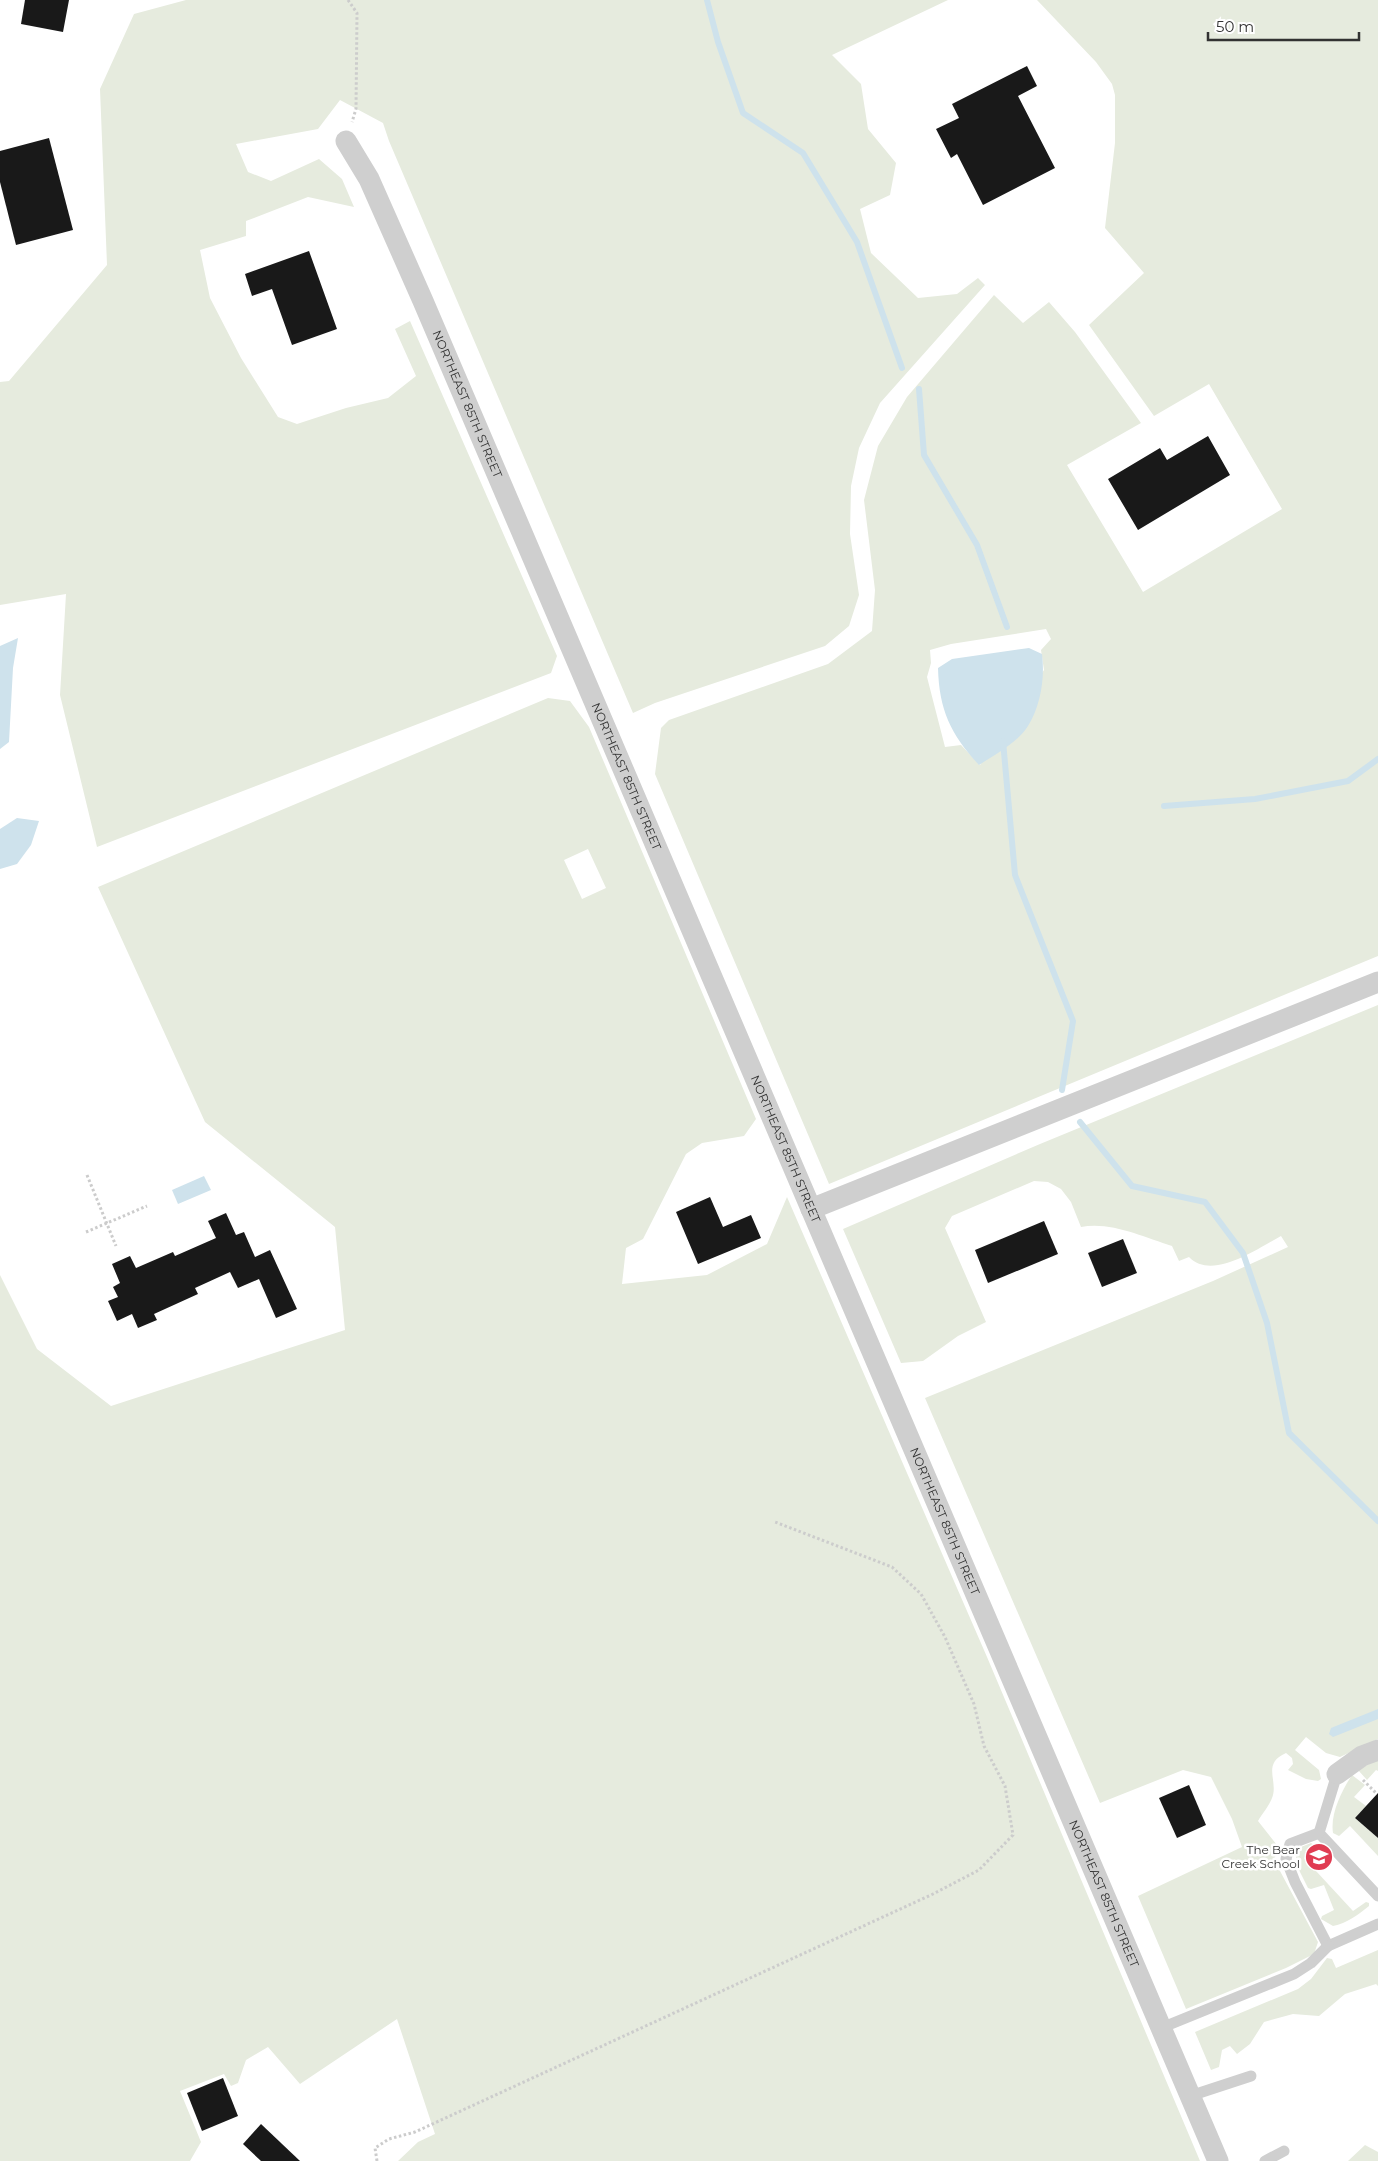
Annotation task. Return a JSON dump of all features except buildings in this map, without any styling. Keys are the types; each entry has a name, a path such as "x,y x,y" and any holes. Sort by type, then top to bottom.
{"street":[{"name":"NORTHEAST 85TH STREET","path":"346,141 369,179 422,301 1218,2161"},
{"path":"811,1209 1378,982"},
{"path":"1337,1774 1362,1756 1378,1750"}],"lane":[{"path":"1319,1833 1337,1774"},
{"path":"1319,1833 1290,1844 1286,1859 1295,1882 1328,1946"},
{"path":"1319,1833 1378,1896"},
{"path":"1161,2028 1294,1974 1311,1963 1328,1946 1378,1924"},
{"path":"1190,2096 1251,2076"},
{"path":"1265,2161 1284,2151"}],"path":[{"path":"346,141 356,109 357,14 348,0"},
{"path":"87,1174 116,1246"},
{"path":"86,1232 147,1206"},
{"path":"377,2161 375,2148 389,2139 415,2132 933,1894 979,1870 1013,1835 1004,1786 984,1746 974,1704 945,1637 921,1594 892,1567 775,1522"}],"shaded area":[{"path":"186,0 948,0 832,55 861,84 868,129 896,163 890,195 860,209 871,253 918,298 957,294 978,278 985,285 880,403 859,448 851,486 850,534 859,595 849,626 825,646 655,703 633,713 383,123 340,100 318,129 236,144 248,172 271,181 319,159 342,179 354,207 308,197 246,221 246,236 200,250 210,298 241,358 278,417 297,424 346,408 388,398 416,376 395,329 410,321 557,656 551,673 97,847 60,695 66,594 0,605 0,382 9,381 107,265 100,89 134,14"},
{"path":"1037,0 1378,0 1378,956 829,1184 655,774 661,728 669,720 828,664 872,631 875,590 864,500 878,446 907,397 994,295 1023,323 1049,302 1075,332 1141,423 1067,465 1143,592 1282,509 1209,384 1154,416 1089,325 1144,273 1105,228 1115,143 1115,95 1112,84 1096,62","holes":["1046,629 1051,639 1041,650 1044,670 980,765 961,745 945,747 927,677 931,663 930,650 951,644"]},
{"path":"548,698 570,701 589,727 756,1119 744,1136 702,1143 686,1154 643,1239 626,1248 622,1284 707,1275 767,1244 787,1197 987,1657 1200,2161 398,2161 418,2142 435,2134 397,2019 300,2084 268,2047 246,2060 238,2083 231,2086 224,2074 180,2091 201,2142 190,2161 0,2161 0,1275 37,1349 111,1406 345,1330 335,1227 205,1122 98,887","holes":["588,849 606,888 582,899 564,860"]},
{"path":"1378,1005 1378,1739 1340,1757 1326,1753 1306,1737 1295,1750 1319,1770 1321,1779 1318,1781 1306,1779 1288,1770 1293,1764 1292,1758 1286,1753 1274,1762 1272,1768 1274,1792 1258,1821 1277,1845 1275,1858 1280,1871 1318,1942 1314,1954 1286,1968 1186,2009 1138,1896 1242,1847 1232,1819 1211,1777 1183,1770 1100,1803 925,1398 1213,1281 1288,1247 1281,1236 1247,1255 1222,1264 1210,1266 1199,1264 1189,1257 1179,1261 1172,1246 1139,1234 1104,1226 1081,1227 1071,1202 1061,1189 1048,1182 1034,1181 952,1216 945,1228 986,1322 958,1336 923,1361 901,1363 843,1229 1040,1144"},
{"path":"1378,1759 1378,1771 1376,1770 1367,1780 1358,1770"},
{"path":"1352,1775 1365,1785 1354,1797 1366,1806 1355,1818 1378,1838 1378,1856 1350,1826 1339,1836 1333,1833 1335,1810 1344,1788"},
{"path":"1311,1843 1314,1845 1314,1849 1304,1858 1353,1911 1366,1902 1369,1903 1369,1906 1343,1923 1333,1926 1321,1919 1322,1916 1334,1910 1324,1885 1311,1889 1308,1888 1298,1868 1296,1857 1301,1847"},
{"path":"1378,1950 1378,1986 1376,1984 1345,1994 1319,2016 1293,2014 1264,2022 1250,2044 1237,2054 1230,2046 1222,2050 1219,2067 1211,2070 1195,2032 1298,1989 1311,1979 1327,1958 1332,1959 1336,1968"},
{"path":"1365,2145 1378,2152 1378,2161 1348,2161"}],"water":[{"path":"18,638 13,668 9,742 0,749 0,646"},
{"path":"1029,648 1042,654 1041,691 1036,709 1028,726 1018,738 979,765 961,743 948,721 941,697 938,668 952,659"},
{"path":"17,818 39,821 31,845 17,864 0,869 0,829"},
{"path":"204,1176 211,1190 178,1204 172,1190"},
{"path":"1378,1709 1378,1719 1333,1737 1329,1734 1331,1728"}],"waterway":[{"path":"707,0 718,42 743,113 803,153 857,242 902,368"},
{"path":"919,389 924,455 977,545 1007,627"},
{"path":"1003,741 1015,875 1073,1021 1062,1090"},
{"path":"1164,806 1255,799 1348,781 1378,759"},
{"path":"1080,1122 1132,1186 1205,1202 1243,1253 1267,1323 1289,1433 1378,1521"}],"place":[{"name":"The Bear Creek School","path":"1319,1857"}]}
